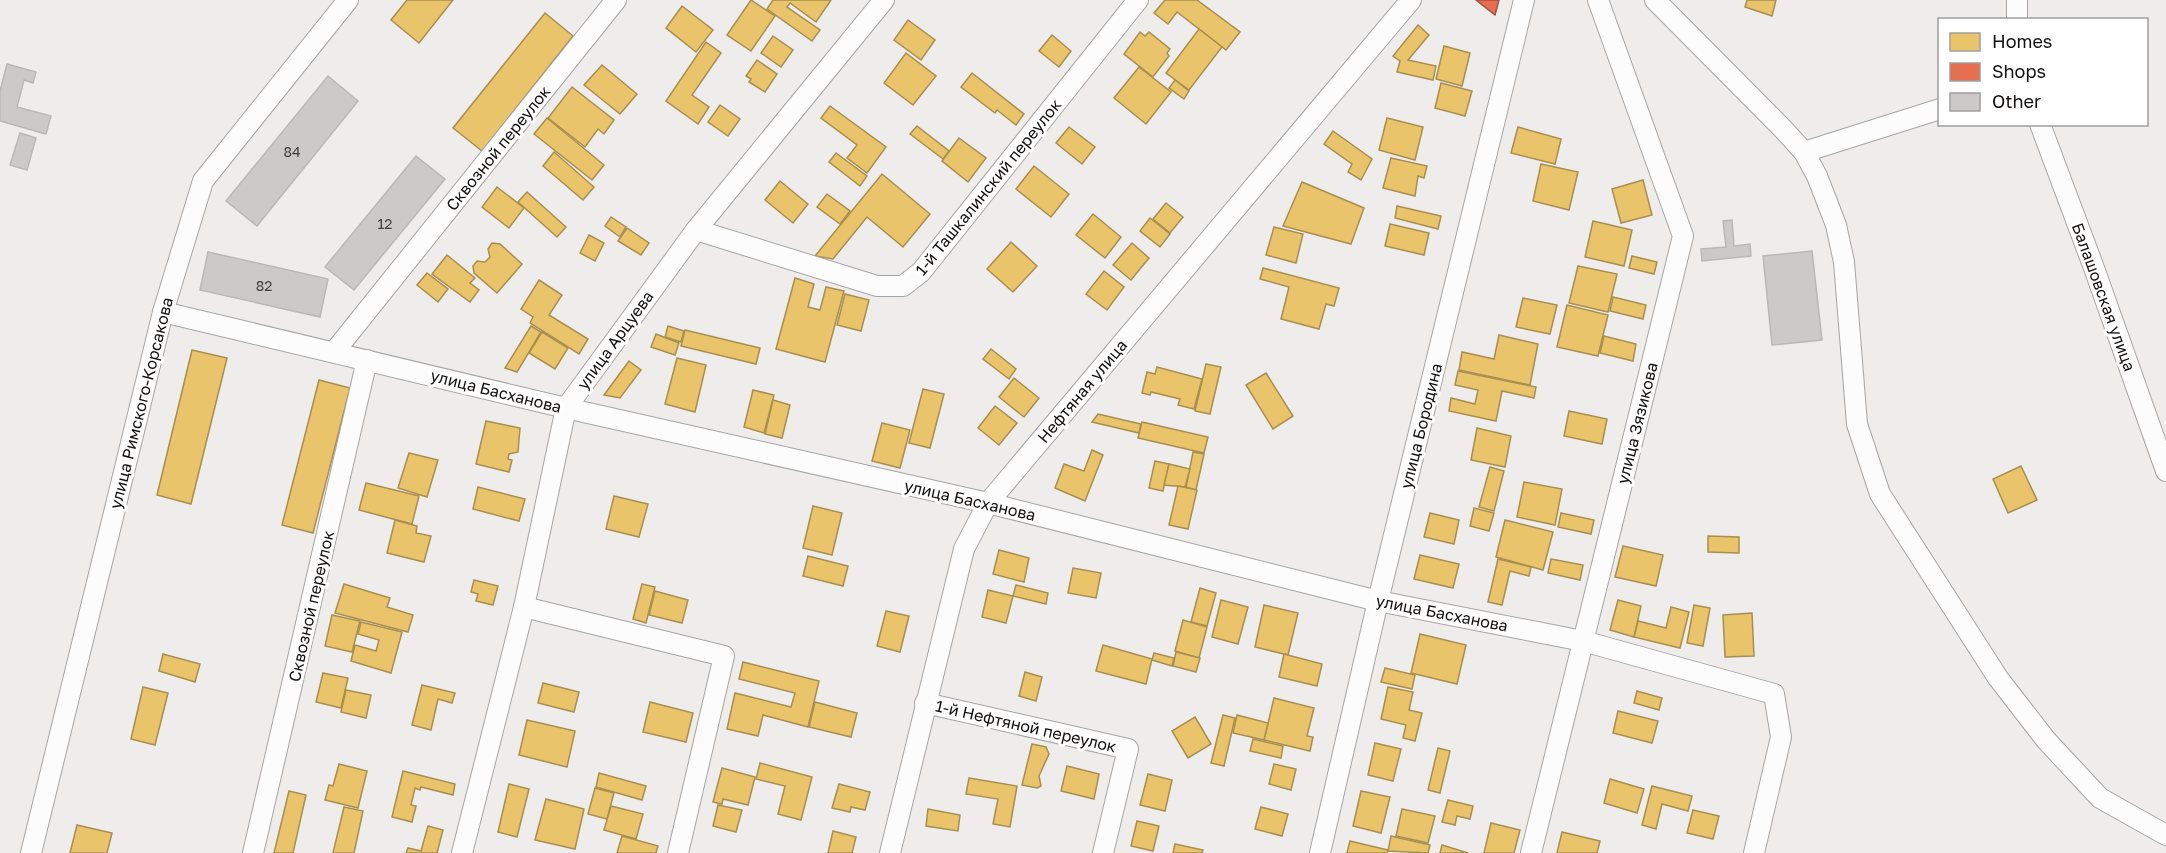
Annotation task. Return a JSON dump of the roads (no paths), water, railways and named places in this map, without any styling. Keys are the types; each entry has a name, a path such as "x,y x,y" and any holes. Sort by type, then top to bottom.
{"street":[{"name":"улица Римского-Корсакова","path":"31,853 163,312 203,181 348,0"},
{"name":"Сквозной переулок","path":"334,352 616,0"},
{"name":"улица Арцуева","path":"462,853 524,607 566,408 696,230 884,0"},
{"name":"1-й Ташкалинский переулок","path":"696,230 877,286 903,286 921,272 1138,0"},
{"name":"Нефтяная улица","path":"890,853 964,549 988,503 1411,0"},
{"name":"улица Бородина","path":"1320,853 1378,601 1524,0"},
{"name":"улица Зязикова","path":"1531,853 1683,236 1598,0"},
{"path":"1654,0 1804,152 1817,176 1836,225 1844,262 1857,424 1880,494 1998,678 2046,740 2100,798 2166,835"},
{"path":"2017,0 2017,18"},
{"path":"1804,152 1938,110"},
{"name":"Балашовская улица","path":"2041,126 2166,471"},
{"name":"улица Басханова","path":"163,312 566,408 988,503 1378,601 1583,641 1774,693 1781,738 1754,853"},
{"name":"Сквозной переулок","path":"254,853 368,360"},
{"path":"524,607 724,656 678,853"},
{"name":"1-й Нефтяной переулок","path":"925,703 1128,749 1102,853"}]}
